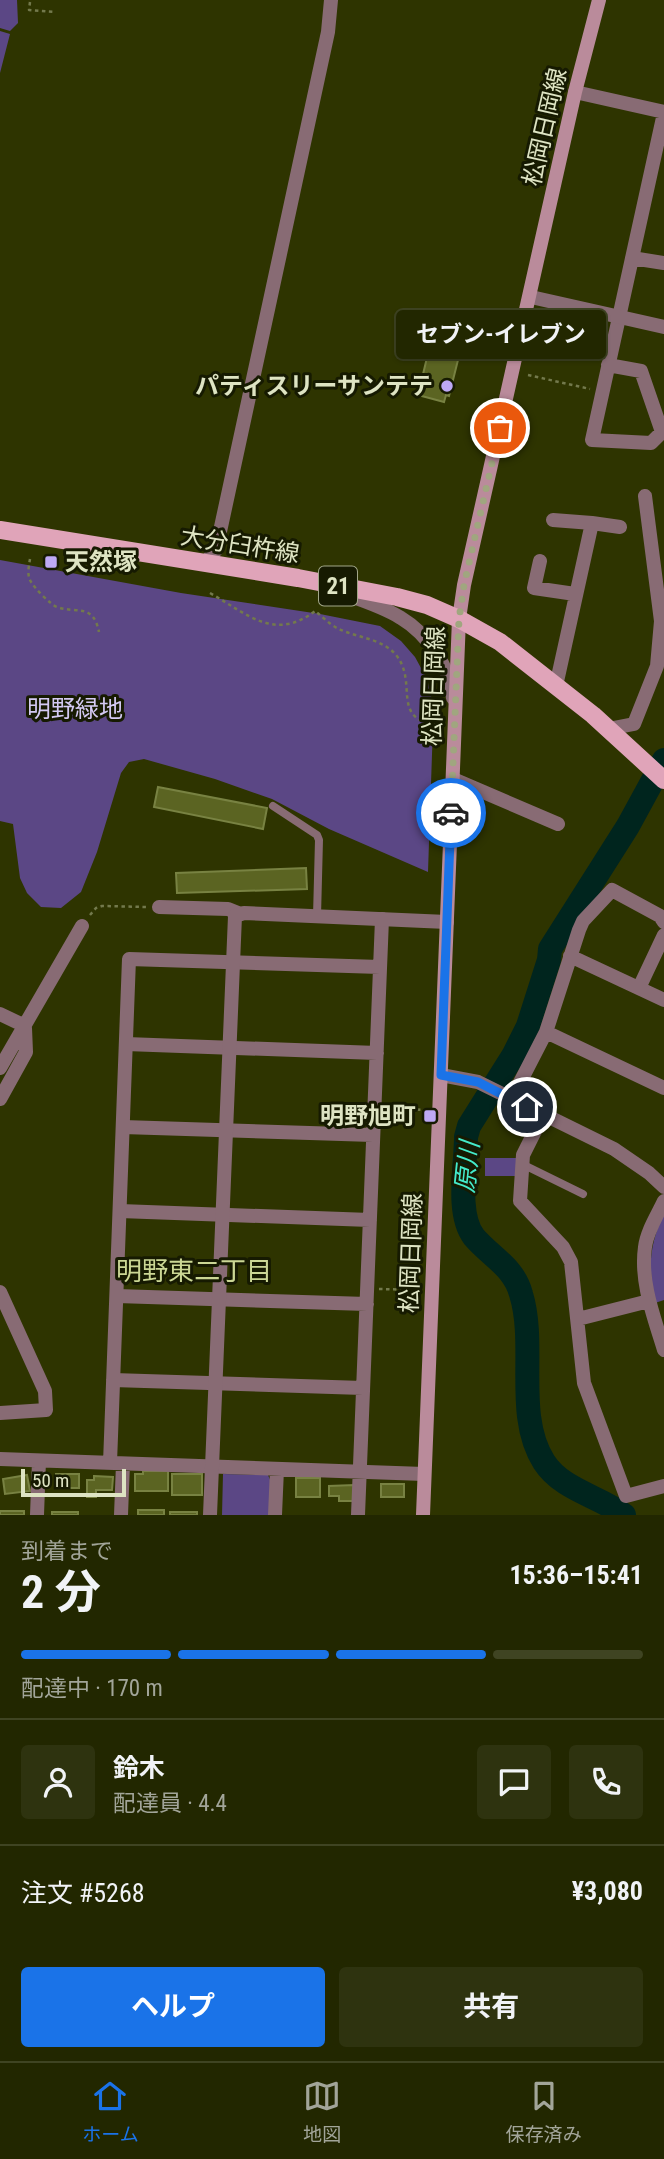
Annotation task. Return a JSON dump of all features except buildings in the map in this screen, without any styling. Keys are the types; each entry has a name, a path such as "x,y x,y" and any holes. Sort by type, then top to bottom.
{"main road":[{"name":"松岡日岡線","path":"423,1515 459,619 464,585 531,297 575,92 599,0"},
{"name":"大分臼杵線","path":"0,530 298,578 427,605 500,642 608,729 664,780"}],"street":[{"path":"204,564 216,550 328,32 331,0"},
{"path":"575,92 664,112 660,153 632,258 608,365 592,440 651,443 662,432 641,371 608,365"},
{"path":"632,258 664,263"},
{"path":"531,297 657,326"},
{"path":"608,729 634,724 657,666 661,621 645,496"},
{"path":"553,520 620,527"},
{"path":"556,686 592,523"},
{"path":"540,561 534,588 575,594"},
{"path":"298,578 387,611 418,631 444,667 452,688 455,717"},
{"path":"453,779 558,824"},
{"path":"509,1099 546,1032 583,921 612,890 660,916 664,922"},
{"path":"159,907 228,909 238,914 447,922"},
{"path":"210,1515 234,919 238,914"},
{"path":"358,1515 382,919"},
{"path":"0,1068 82,926"},
{"path":"639,988 664,935"},
{"path":"570,956 664,1000"},
{"path":"121,1515 113,1380 129,959 380,967"},
{"path":"0,1014 25,1026"},
{"path":"0,1099 26,1052 25,1026"},
{"path":"546,1032 664,1088"},
{"path":"126,1044 377,1053"},
{"path":"441,1075 478,1082 614,1149 649,1172 664,1187"},
{"path":"542,1115 523,1155 520,1200 563,1247 573,1268 584,1383 626,1496 664,1486"},
{"path":"123,1127 373,1135"},
{"path":"664,1201 650,1228 645,1247 645,1281 664,1350"},
{"path":"120,1211 370,1220"},
{"path":"0,1292 47,1401 46,1410 0,1413"},
{"path":"117,1296 367,1304"},
{"path":"578,1319 649,1301"},
{"path":"113,1380 363,1388"},
{"path":"0,1459 424,1474"},
{"path":"37,1515 39,1461"},
{"path":"275,1515 277,1469"}],"lane":[{"path":"273,806 317,835 317,916"},
{"path":"522,1164 583,1194"}],"path":[{"path":"30,2 29,10 55,12"},
{"path":"528,375 578,387"},
{"path":"30,558 30,580 42,595 55,606 84,610 94,617 99,632"},
{"path":"210,593 257,620 279,626 292,624 315,611 336,627 384,645 395,653 403,665 411,712 416,720 440,725"},
{"path":"82,926 96,908 102,906 159,907"},
{"path":"374,1108 428,1110"},
{"path":"367,1289 422,1290"}],"green space":[{"path":"0,0 17,0 18,23 10,31 0,28"},
{"path":"0,31 10,34 0,73"},
{"name":"明野緑地","path":"0,560 380,626 401,641 415,657 427,679 432,700 428,872 329,829 272,799 144,759 129,762 121,773 97,852 81,892 61,908 41,907 27,893 20,878 13,824 0,821"},
{"path":"485,1158 516,1158 516,1176 485,1176"},
{"path":"664,1211 664,1300 655,1303 651,1256"},
{"path":"223,1474 268,1475 271,1482 270,1515 222,1515"}],"waterway":[{"name":"原川","path":"624,1515 571,1486 552,1472 535,1443 528,1402 527,1336 521,1294 508,1269 474,1237 468,1227 464,1203 466,1137 469,1126 513,1056 528,1026 550,949 628,826 664,760"}],"way so far":[{"path":"451,813 459,619 464,585 500,428"}],"place":[{"name":"パティスリーサンテテ","path":"447,386"},
{"name":"セブン-イレブン","path":"500,428"},
{"name":"天然塚","path":"51,562"},
{"name":"明野旭町","path":"430,1116"}],"district":[{"name":"明野東二丁目","path":"194,1271"}],"route":[{"path":"451,813 441,1075 478,1082 527,1107"}]}
